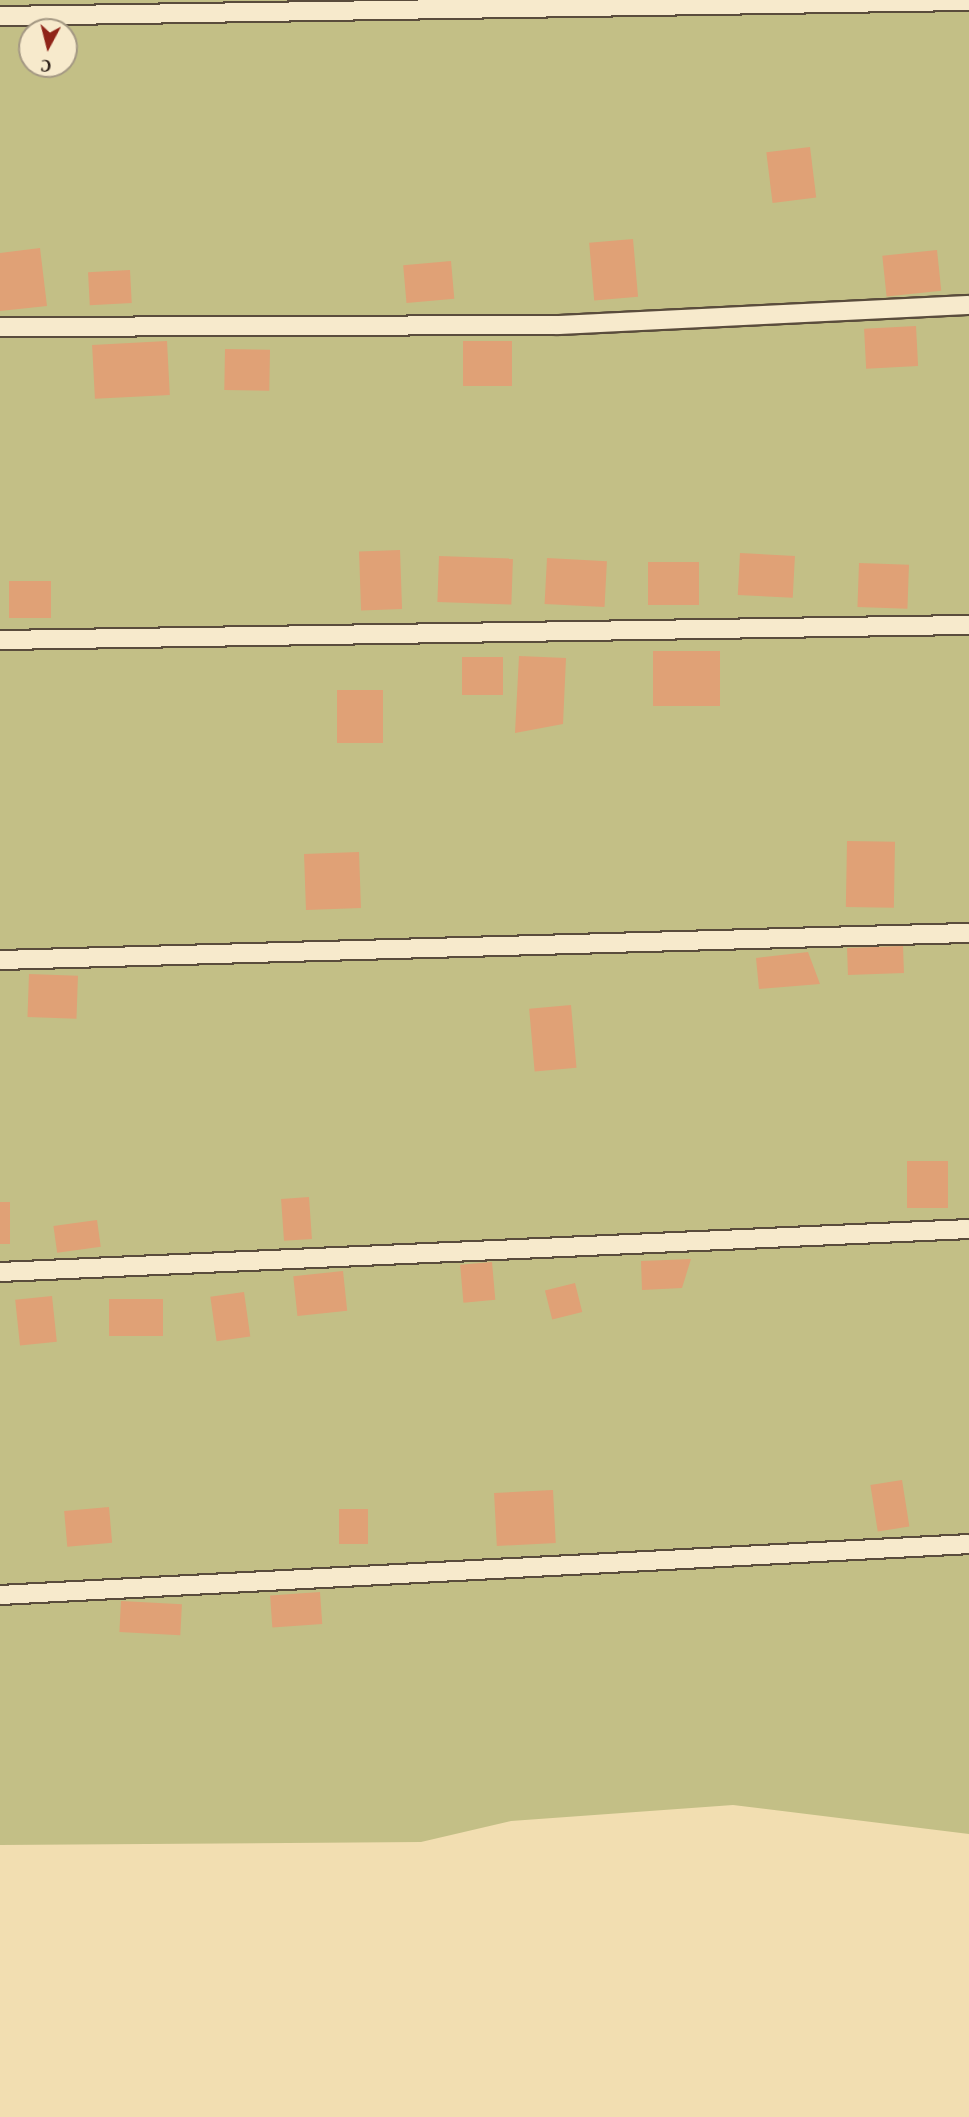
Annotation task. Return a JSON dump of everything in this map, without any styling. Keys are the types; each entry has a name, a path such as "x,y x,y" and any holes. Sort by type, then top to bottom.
{"lane":[{"path":"0,16 969,1"},
{"path":"0,327 558,325 969,305"},
{"path":"0,640 969,625"},
{"path":"0,960 969,933"},
{"path":"0,1272 969,1229"},
{"path":"0,1595 969,1544"}],"shaded area":[{"path":"0,0 969,0 969,1834 733,1805 511,1821 421,1842 0,1845"}],"building":[{"path":"810,147 816,198 773,203 766,152"},
{"path":"633,239 638,297 594,301 589,243"},
{"path":"40,248 47,306 0,311 0,253"},
{"path":"937,250 941,291 887,297 882,256"},
{"path":"451,261 454,299 406,303 403,265"},
{"path":"130,270 132,303 90,305 88,272"},
{"path":"916,326 918,366 866,369 864,329"},
{"path":"167,341 170,395 95,399 92,345"},
{"path":"463,341 512,341 512,386 463,386"},
{"path":"225,349 270,350 269,391 224,390"},
{"path":"400,550 402,609 361,610 359,551"},
{"path":"740,553 795,556 793,598 738,595"},
{"path":"439,556 513,559 511,605 437,602"},
{"path":"547,558 607,561 605,607 545,604"},
{"path":"648,562 699,562 699,605 648,605"},
{"path":"859,563 909,565 907,609 857,607"},
{"path":"9,581 51,581 51,618 9,618"},
{"path":"653,651 720,651 720,706 653,706"},
{"path":"519,656 566,658 563,724 515,733"},
{"path":"462,657 503,657 503,695 462,695"},
{"path":"337,690 383,690 383,743 337,743"},
{"path":"847,841 895,842 894,908 846,907"},
{"path":"359,852 361,908 306,910 304,854"},
{"path":"903,946 904,973 848,975 847,948"},
{"path":"808,952 820,984 759,989 756,958"},
{"path":"29,974 78,976 76,1019 27,1017"},
{"path":"571,1005 576,1068 535,1071 529,1009"},
{"path":"907,1161 948,1161 948,1208 907,1208"},
{"path":"309,1197 312,1239 284,1241 281,1199"},
{"path":"0,1202 10,1202 10,1244 0,1244"},
{"path":"97,1220 101,1247 57,1253 53,1226"},
{"path":"691,1259 682,1288 642,1290 641,1261"},
{"path":"492,1262 495,1300 463,1303 460,1265"},
{"path":"343,1271 347,1311 297,1316 293,1276"},
{"path":"575,1283 582,1312 552,1320 545,1290"},
{"path":"244,1292 250,1337 217,1341 210,1297"},
{"path":"52,1296 57,1342 20,1346 15,1300"},
{"path":"109,1299 163,1299 163,1336 109,1336"},
{"path":"902,1480 909,1526 878,1531 870,1485"},
{"path":"553,1490 556,1543 497,1546 494,1493"},
{"path":"109,1507 112,1543 67,1547 64,1511"},
{"path":"339,1509 368,1509 368,1544 339,1544"},
{"path":"320,1592 322,1624 272,1627 270,1595"},
{"path":"121,1601 182,1604 180,1635 119,1632"}]}
